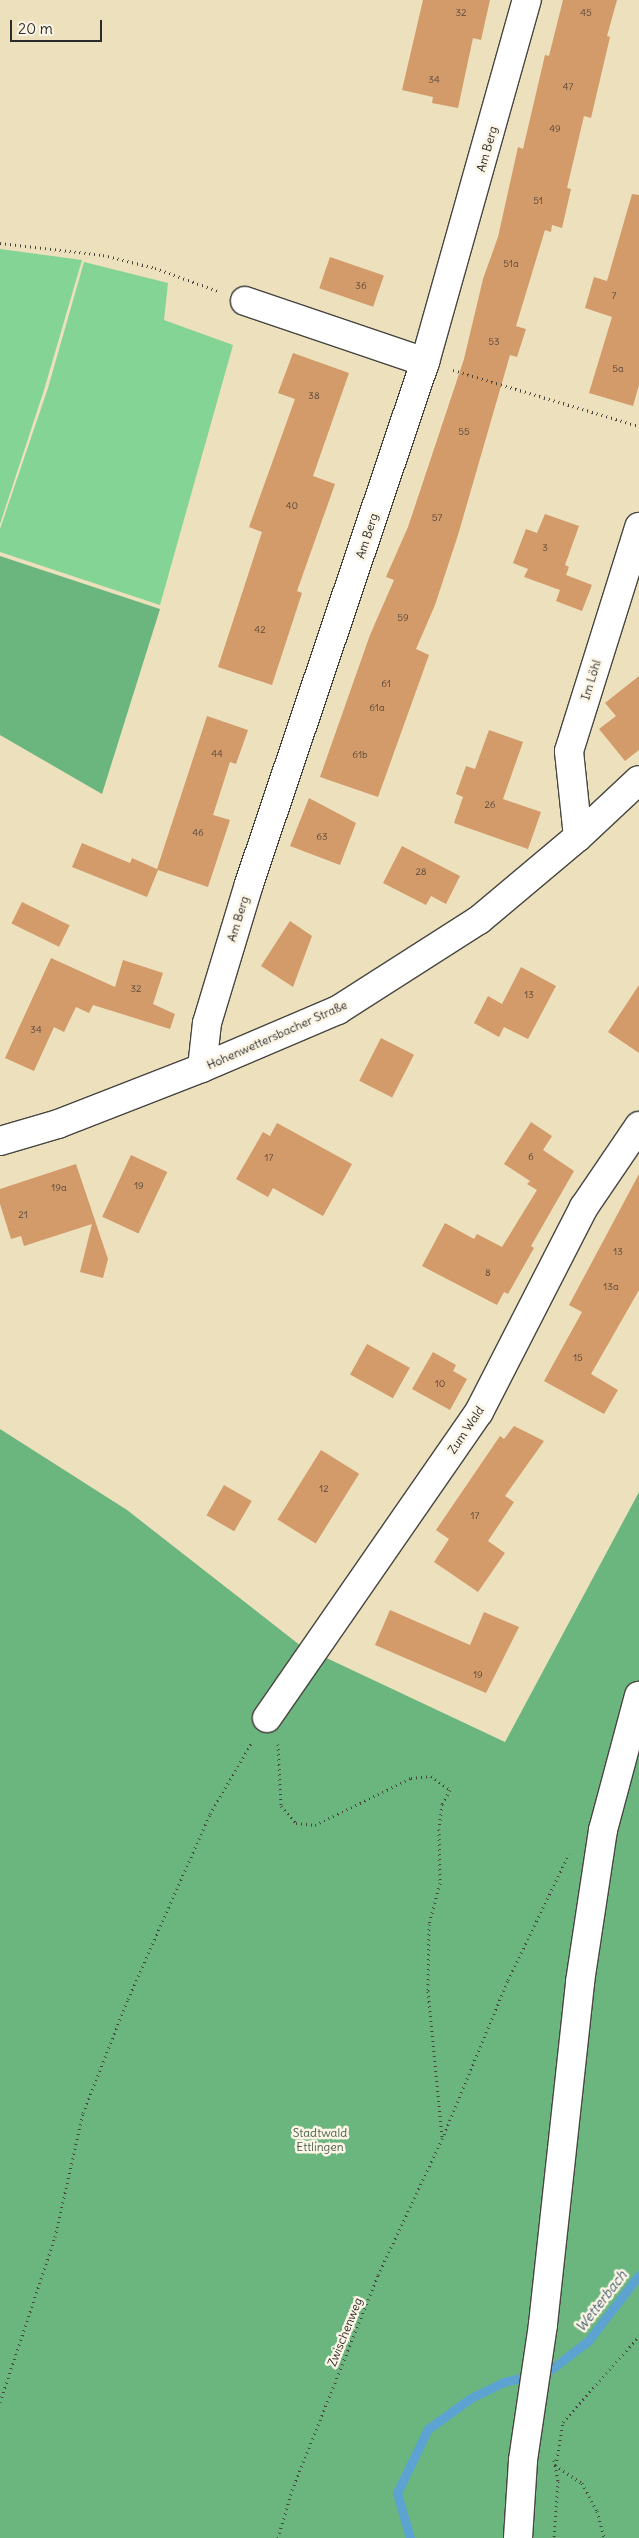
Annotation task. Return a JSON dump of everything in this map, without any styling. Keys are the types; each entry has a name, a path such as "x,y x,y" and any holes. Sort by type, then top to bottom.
{"street":[{"name":"Am Berg","path":"202,1068 207,1023 249,884 425,362 527,0"},
{"path":"245,301 425,362"},
{"name":"Im Löhl","path":"578,837 569,752 639,527"},
{"name":"Hohenwettersbacher Straße","path":"0,1140 58,1124 202,1068 338,1010 386,982 479,920 578,837 639,780"},
{"name":"Zum Wald","path":"267,1718 479,1412 584,1207 639,1126"},
{"path":"518,2538 523,2460 531,2417 543,2324 580,1982 603,1830 639,1696"}],"path":[{"path":"0,243 103,255 155,268 245,301"},
{"path":"425,362 639,426"},
{"path":"267,1718 278,1745 282,1806 296,1823 315,1825 411,1778 431,1776 450,1790 442,1804 439,1829 440,1883 429,1924 428,1991 442,2139"},
{"path":"0,2402 55,2237 84,2113 121,2016 210,1814 267,1718"},
{"name":"Zwischenweg","path":"278,2538 292,2490 378,2275 442,2139 508,1980 566,1856 603,1830"},
{"path":"554,2538 558,2481 556,2465 563,2422 630,2350 639,2336"},
{"path":"556,2465 582,2483 597,2512 604,2538"}],"green space":[{"path":"0,249 82,260 44,390 0,524"},
{"path":"84,262 168,283 164,320 233,345 160,605 0,552 0,529 48,388"},
{"path":"0,556 160,609 102,794 0,735"},
{"name":"Stadtwald Ettlingen","path":"0,1429 127,1510 301,1646 505,1742 639,1492 639,2538 0,2538"}],"building":[{"path":"423,0 490,0 481,40 473,38 458,108 432,103 433,97 402,90"},
{"path":"563,0 617,0 607,36 610,37 591,118 584,116 567,188 571,189 562,228 552,225 551,232 545,230 516,326 526,329 517,357 510,355 458,535 435,605 416,649 429,655 378,797 320,777 370,635 394,580 386,577 408,527 464,359 483,279 498,237 518,147 523,149 545,55 549,56"},
{"path":"632,194 639,195 639,385 633,406 589,393 612,317 585,308 594,277 607,281"},
{"path":"330,257 384,276 373,307 319,288"},
{"path":"293,353 349,373 313,476 335,484 297,591 302,593 272,685 218,667 262,532 249,527 295,399 278,393"},
{"path":"545,514 579,526 565,565 569,567 566,575 592,585 582,611 556,601 560,590 524,577 528,569 513,563 526,529 537,533"},
{"path":"639,676 639,750 625,761 599,729 616,716 605,703"},
{"path":"207,716 248,730 236,764 230,762 213,815 230,820 208,887 158,870 147,897 72,867 82,843 130,863 132,858 157,869"},
{"path":"489,730 523,742 503,799 541,812 528,849 454,823 463,797 456,794 466,766 475,769"},
{"path":"309,798 356,823 340,865 290,846"},
{"path":"402,846 460,876 446,904 431,896 426,905 383,883"},
{"path":"22,902 70,925 59,947 11,924"},
{"path":"290,921 312,936 293,987 261,966"},
{"path":"51,958 115,987 123,960 163,973 153,1004 175,1014 170,1029 93,1005 89,1013 76,1007 64,1032 54,1027 34,1071 5,1058"},
{"path":"521,967 556,986 528,1039 504,1027 499,1037 474,1023 488,996 502,1004"},
{"path":"639,985 639,1053 608,1032"},
{"path":"381,1038 414,1055 392,1098 359,1081"},
{"path":"531,1122 552,1136 543,1150 574,1171 531,1246 534,1248 508,1294 504,1292 497,1305 422,1266 445,1223 474,1239 477,1234 502,1247 537,1190 527,1184 530,1181 504,1164"},
{"path":"277,1123 352,1164 323,1216 273,1188 268,1197 236,1179 263,1132 270,1136"},
{"path":"131,1155 167,1172 139,1234 102,1217"},
{"path":"76,1164 108,1259 103,1278 80,1272 92,1224 24,1246 21,1236 11,1239 0,1204 0,1189"},
{"path":"639,1174 639,1290 591,1374 618,1390 604,1414 544,1381 582,1312 569,1305"},
{"path":"367,1344 410,1368 393,1398 350,1375"},
{"path":"433,1352 456,1365 453,1371 467,1379 450,1410 412,1389"},
{"path":"514,1426 544,1441 505,1496 514,1502 488,1541 505,1553 478,1592 434,1562 449,1539 436,1530 500,1436 504,1439"},
{"path":"321,1450 359,1474 316,1543 278,1520"},
{"path":"224,1485 252,1501 234,1531 206,1515"},
{"path":"390,1610 470,1645 484,1612 519,1627 486,1693 375,1645"}],"waterway":[{"name":"Wetterbach","path":"410,2538 397,2493 428,2429 471,2398 504,2382 549,2371 588,2341 639,2275"}]}
